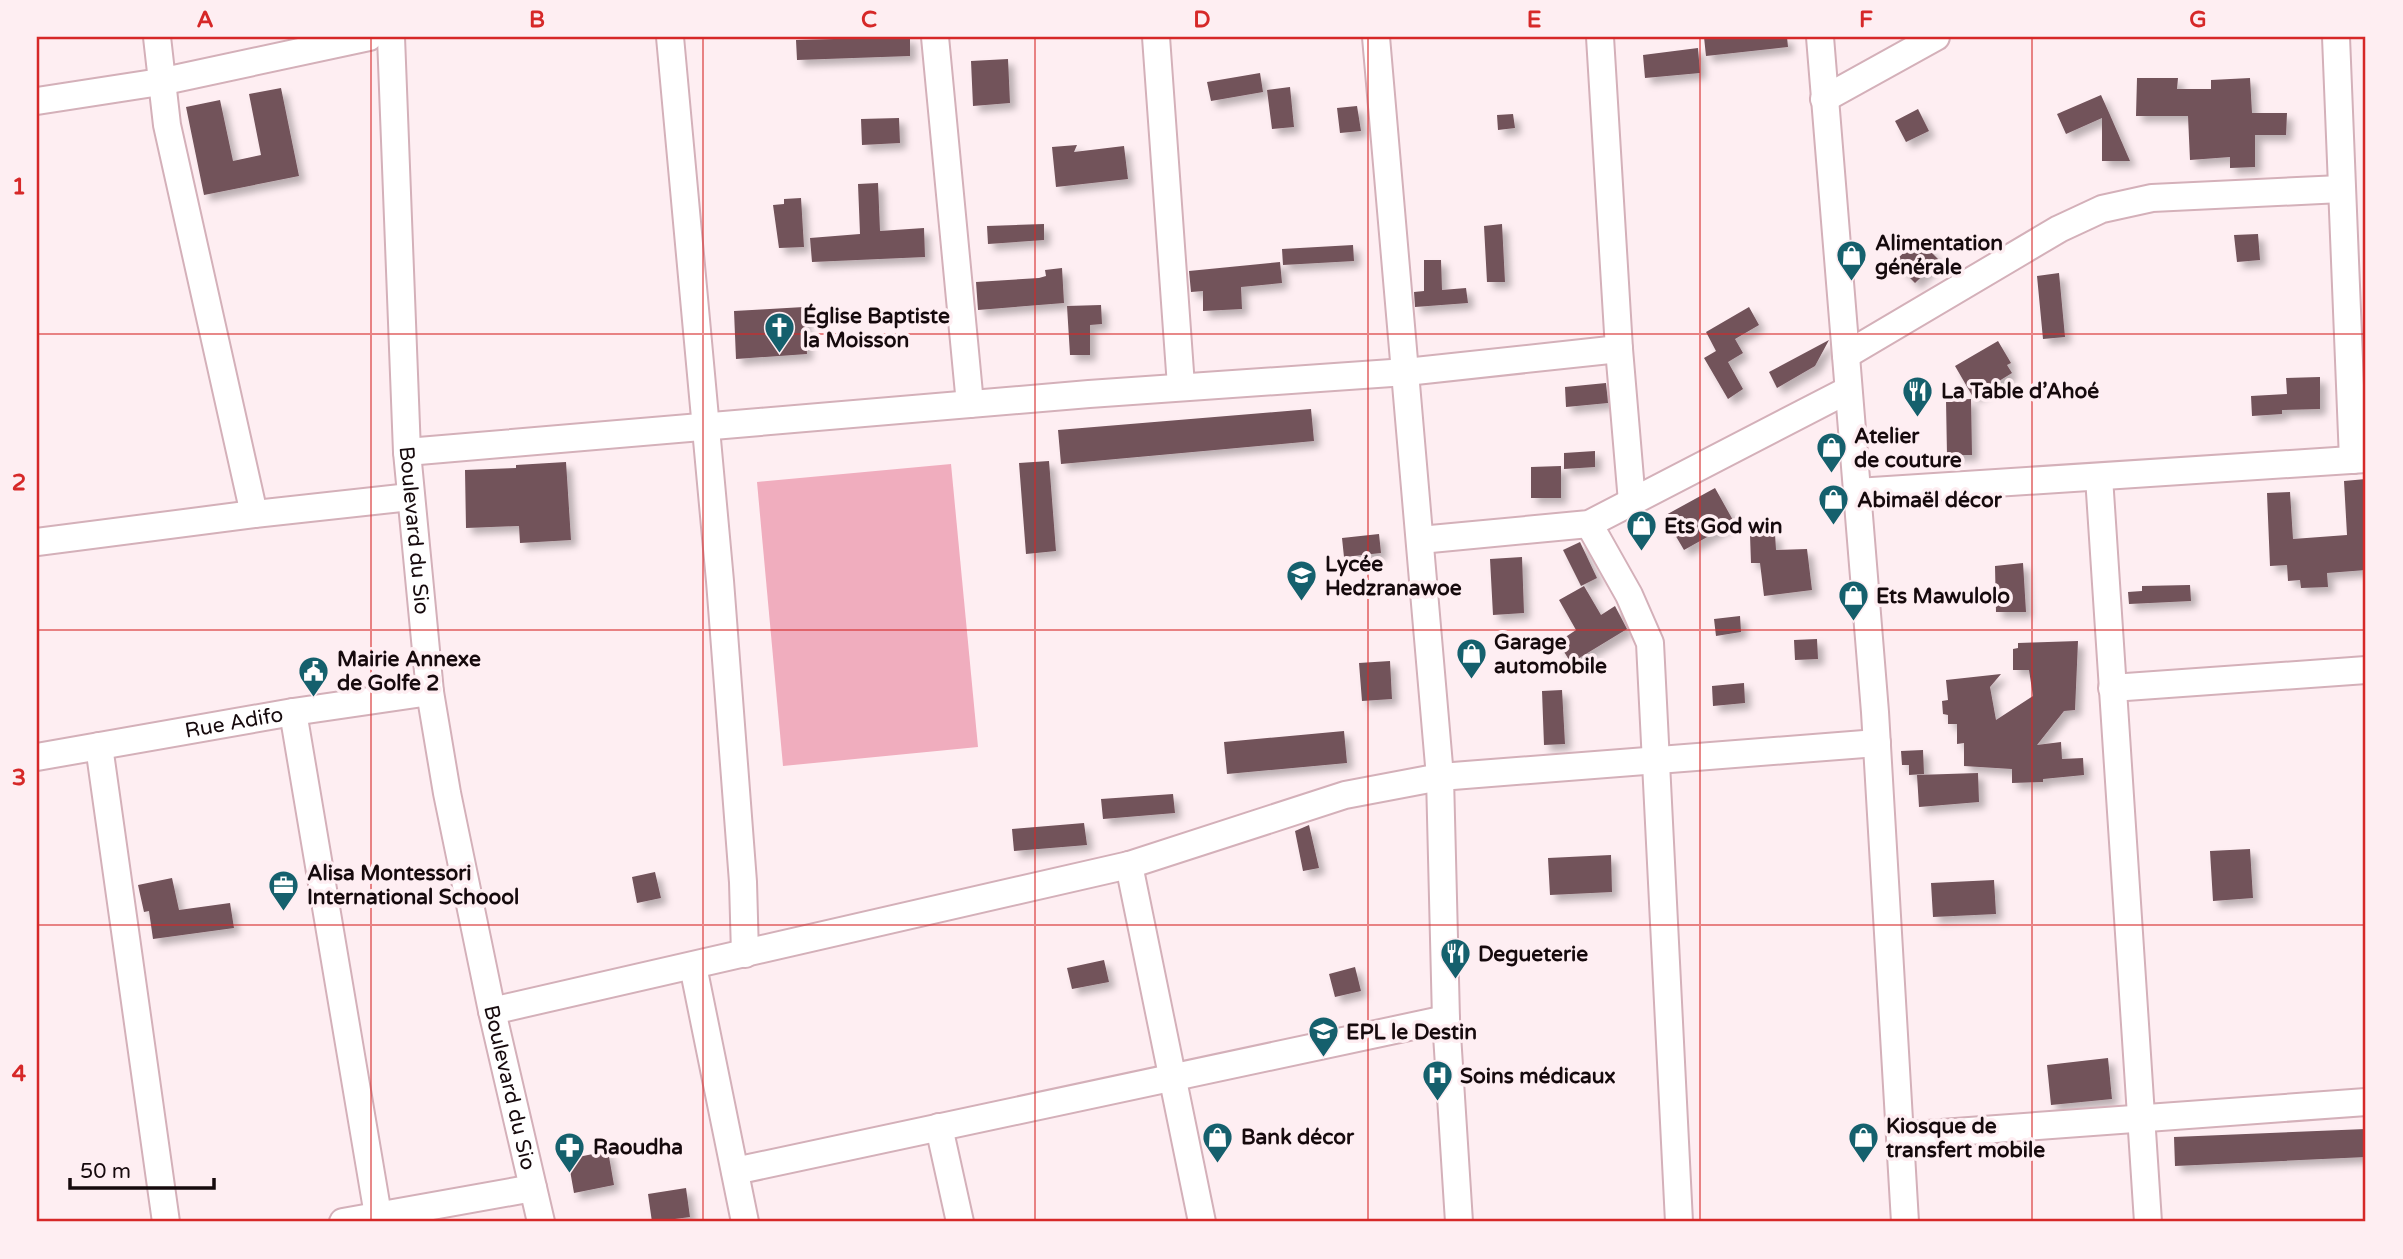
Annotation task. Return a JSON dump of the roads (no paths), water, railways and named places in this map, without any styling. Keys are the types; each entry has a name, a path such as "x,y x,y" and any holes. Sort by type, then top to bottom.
{"street":[{"path":"157,37 160,82 254,513"},
{"path":"37,102 160,82 369,37"},
{"name":"Boulevard du Sio","path":"391,37 407,453 430,692 447,793 492,1011 541,1222"},
{"path":"670,37 707,429 743,882 745,954"},
{"path":"935,37 970,404"},
{"path":"1156,37 1181,386"},
{"path":"1376,37 1440,777 1446,1019 1459,1222"},
{"path":"1600,37 1619,349 1632,502"},
{"path":"1819,37 1877,743 1905,1222"},
{"path":"1824,99 1937,37"},
{"path":"1857,492 2359,460 2342,189 2336,37"},
{"path":"1846,355 2059,229 2102,209 2152,198 2342,189"},
{"path":"407,453 1181,386 1406,372 1619,349"},
{"path":"1420,540 1589,524 1848,390"},
{"path":"2099,477 2148,1222"},
{"path":"37,542 254,513 410,497"},
{"path":"1589,524 1629,595 1650,643 1679,1222"},
{"path":"2112,688 2366,670"},
{"name":"Rue Adifo","path":"37,757 293,712 430,692"},
{"path":"293,712 378,1215"},
{"path":"492,1011 1129,865 1345,795 1440,777 1877,743"},
{"path":"99,746 166,1222"},
{"path":"1129,865 1202,1222"},
{"path":"693,965 745,1222"},
{"path":"735,1171 1446,1019"},
{"path":"1900,1136 2366,1102"},
{"path":"939,1127 960,1222"},
{"path":"343,1222 533,1188"}],"place":[{"name":"Alimentation générale","path":"1852,282"},
{"name":"Église Baptiste la Moisson","path":"780,355"},
{"name":"La Table d’Ahoé","path":"1918,418"},
{"name":"Atelier de couture","path":"1831,475"},
{"name":"Abimaël décor","path":"1834,527"},
{"name":"Ets God win","path":"1641,553"},
{"name":"Lycée Hedzranawoe","path":"1302,603"},
{"name":"Ets Mawulolo","path":"1853,623"},
{"name":"Garage automobile","path":"1471,681"},
{"name":"Mairie Annexe de Golfe 2","path":"314,698"},
{"name":"Alisa Montessori International Schoool","path":"284,912"},
{"name":"Degueterie","path":"1455,981"},
{"name":"EPL le Destin","path":"1323,1059"},
{"name":"Soins médicaux","path":"1437,1103"},
{"name":"Bank décor","path":"1218,1164"},
{"name":"Kiosque de transfert mobile","path":"1863,1165"},
{"name":"Raoudha","path":"570,1174"}]}
